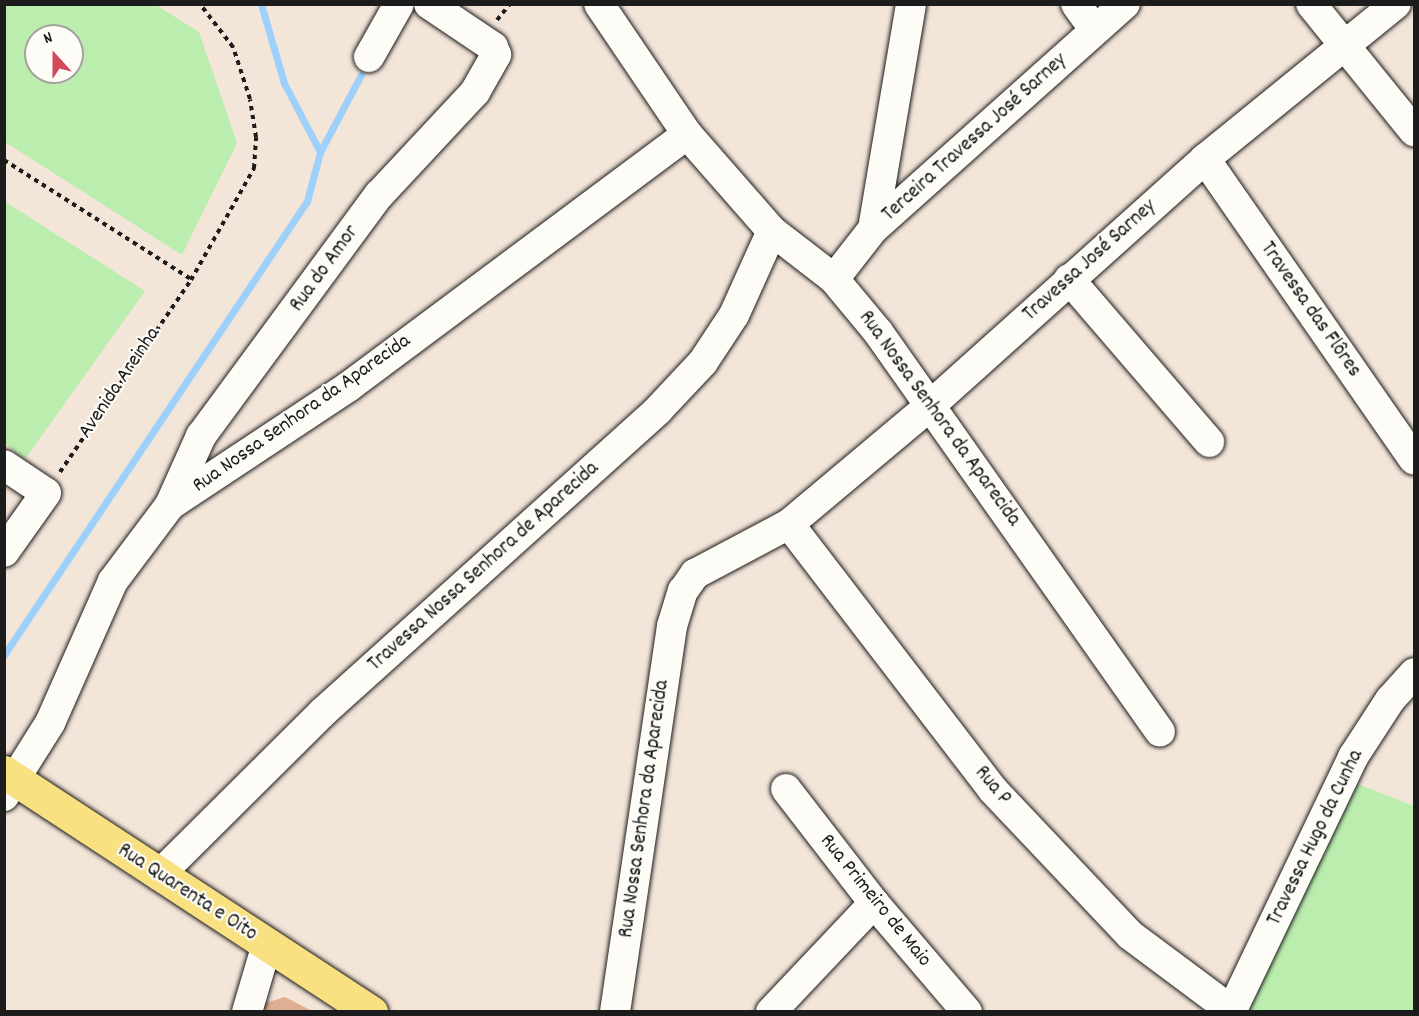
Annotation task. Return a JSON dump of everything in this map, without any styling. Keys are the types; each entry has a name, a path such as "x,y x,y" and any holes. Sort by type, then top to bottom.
{"main road":[{"name":"Rua Quarenta e Oito","path":"8,782 159,875 371,1011"}],"street":[{"path":"369,57 399,4"},
{"name":"Rua do Amor","path":"170,505 201,436 379,195 475,92 496,55 494,47 429,4"},
{"name":"Rua Nossa Senhora da Aparecida","path":"599,4 687,134 772,231 834,279 932,404 1160,732"},
{"path":"873,229 910,4"},
{"path":"1076,4 1095,30"},
{"name":"Terceira Travessa José Sarney","path":"834,279 873,229 1125,4"},
{"path":"1311,4 1414,130"},
{"name":"Travessa José Sarney","path":"789,524 932,404 1205,159 1396,4"},
{"name":"Rua Nossa Senhora da Aparecida","path":"8,782 50,723 113,581 170,505 348,387 687,134"},
{"name":"Travessa das Flôres","path":"1205,159 1414,460"},
{"name":"Travessa Nossa Senhora de Aparecida","path":"159,875 323,712 658,410 703,362 734,315 772,231"},
{"path":"1069,279 1209,442"},
{"path":"4,465 46,493 4,552"},
{"name":"Rua Nossa Senhora da Aparecida","path":"615,1011 663,681 683,591 695,574 713,562 789,524"},
{"name":"Rua P","path":"789,524 993,790 1130,935 1232,1011"},
{"name":"Travessa Hugo da Cunha","path":"1232,1011 1353,757 1390,700 1414,673"},
{"name":"Rua Primeiro de Maio","path":"786,789 873,903 967,1011"},
{"path":"771,1011 873,903"},
{"path":"248,1011 267,944"}],"path":[{"name":"Avenida Areinha","path":"46,493 191,280 232,212 254,168 253,118 233,47 200,4"},
{"path":"4,160 191,280"}],"green space":[{"path":"4,5 156,5 199,32 237,143 182,255 5,142"},
{"path":"4,201 145,291 25,459 5,444"},
{"path":"1355,783 1414,806 1414,1011 1248,1012"}],"building":[{"path":"285,997 314,1012 261,1012 262,1004"}],"waterway":[{"path":"261,4 284,83 320,152"},
{"path":"4,655 307,201 320,152 361,75"}]}
